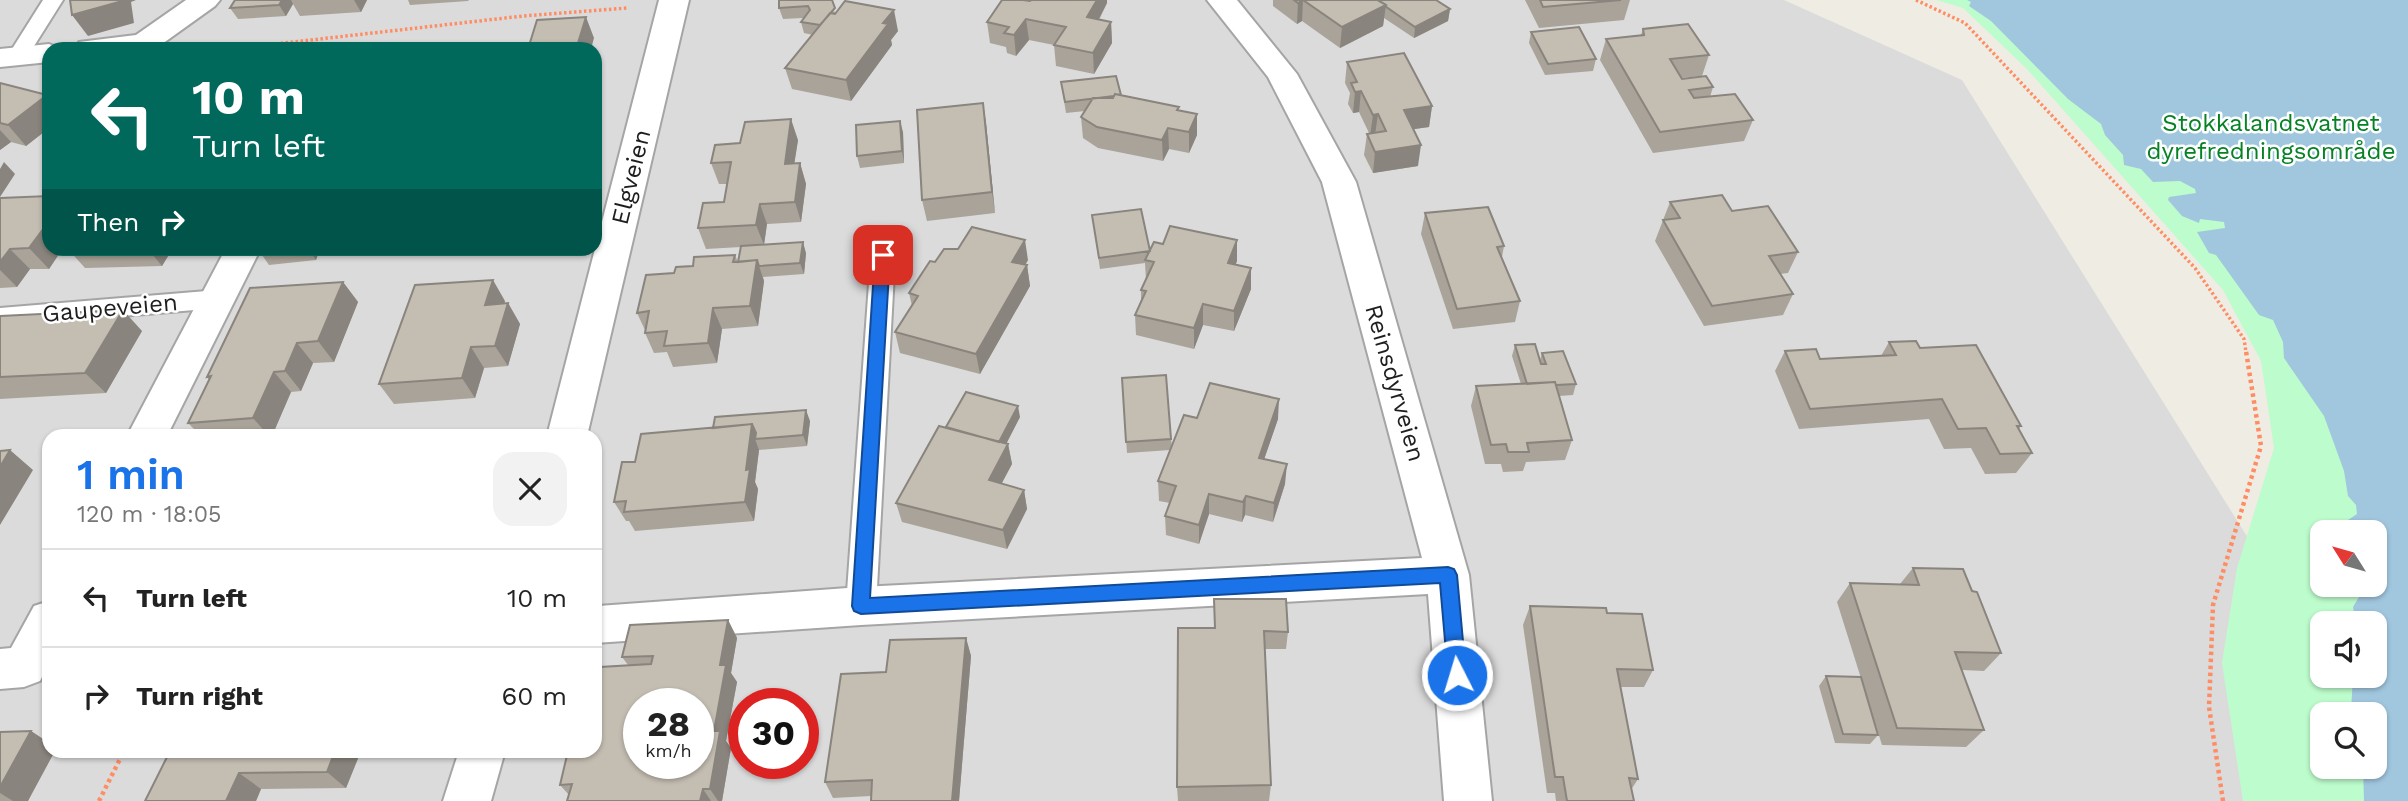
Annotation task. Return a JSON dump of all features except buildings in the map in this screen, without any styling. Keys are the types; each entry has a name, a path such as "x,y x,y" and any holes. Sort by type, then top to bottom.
{"street":[{"path":"145,42 205,0"},
{"name":"Reinsdyrveien","path":"1222,0 1282,74 1339,182 1448,575 1468,801"},
{"name":"Elgveien","path":"569,429 674,2"},
{"path":"9,57 42,54"},
{"name":"Gaupeveien","path":"151,429 240,256"},
{"path":"602,625 861,606 1448,575"},
{"path":"24,666 42,633"},
{"path":"467,801 480,758"}],"lane":[{"path":"9,57 53,0"},
{"path":"861,606 883,255"},
{"name":"Gaupeveien","path":"0,317 219,299"}],"path":[{"path":"1916,0 1965,23 2195,268 2244,339 2261,446 2214,605 2208,707 2223,801"},
{"path":"293,42 674,2"},
{"path":"99,801 120,758"}],"shaded area":[{"path":"0,0 1784,0 1962,80 2258,554 2310,737 2310,779 2322,779 2328,801 0,801"}],"green space":[{"name":"Stokkalandsvatnet dyrefredningsområde","path":"1936,0 2408,0 2408,801 2243,801 2222,663 2237,568 2274,448 2261,361 2223,290 2027,69 1963,8"}],"water":[{"name":"Stokkalandsvatnet dyrefredningsområde","path":"1967,0 2408,0 2408,801 2364,801 2363,779 2387,779 2387,702 2352,702 2352,688 2387,688 2387,611 2354,611 2353,607 2359,597 2387,597 2387,520 2348,520 2357,514 2356,505 2348,496 2344,471 2324,416 2284,358 2283,342 2273,320 2259,315 2216,255 2209,253 2197,232 2225,228 2224,222 2200,219 2199,223 2182,216 2168,200 2169,197 2196,193 2195,189 2180,181 2153,182 2141,169 2124,165 2123,155 2105,135 2101,124 2068,99 1991,21 1969,6 1971,2"}],"route":[{"path":"883,255 861,606 1448,575 1457,675"}]}
